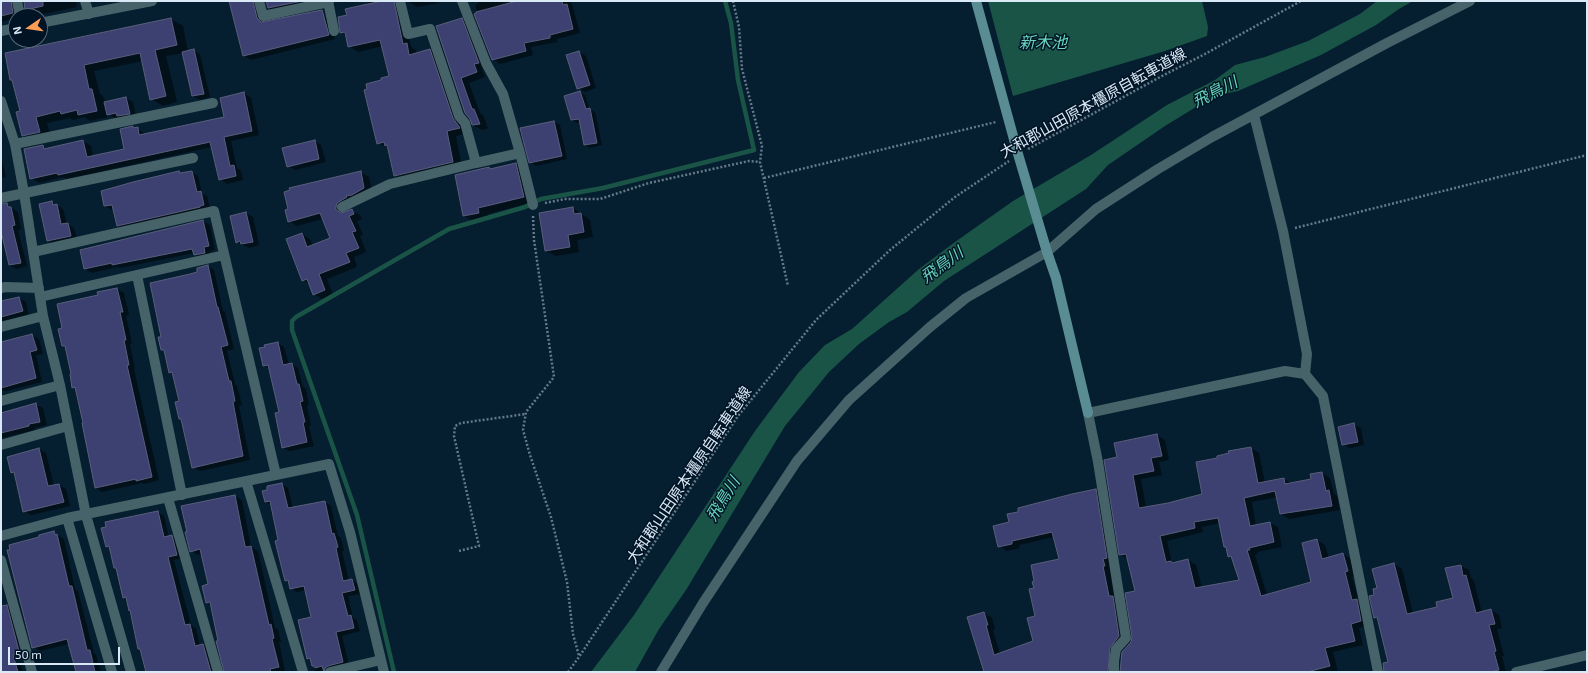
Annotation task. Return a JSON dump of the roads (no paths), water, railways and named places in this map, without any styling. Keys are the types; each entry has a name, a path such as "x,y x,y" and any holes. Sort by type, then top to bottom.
{"street":[{"path":"85,1 89,14"},
{"path":"48,22 152,1"},
{"path":"259,1 263,16 328,1 334,31"},
{"path":"400,1 408,34 430,29 459,116 465,123 476,163"},
{"path":"462,1 486,63 503,94 533,205"},
{"path":"976,1 1018,154 1056,278 1088,413 1098,462 1126,638 1116,649 1114,672"},
{"path":"661,672 703,603 793,467 849,400 930,327 966,298 1046,248 1096,209 1212,137 1387,43 1470,1"},
{"path":"1,101 15,144 43,316 60,385 86,515 131,672"},
{"path":"15,144 214,103"},
{"path":"1254,115 1282,231 1307,354 1305,374"},
{"path":"342,208 390,184 520,153"},
{"path":"1,198 193,158"},
{"path":"33,252 214,211 276,475"},
{"path":"1,288 6,287 39,292 137,275 224,255"},
{"path":"137,275 182,495"},
{"path":"1,327 43,316"},
{"path":"1088,413 1285,371 1305,374 1323,396 1378,672"},
{"path":"1,401 60,385"},
{"path":"1,445 68,426"},
{"path":"1,536 68,518 329,464 350,532 384,672"},
{"path":"246,481 303,672"},
{"path":"168,498 218,672"},
{"path":"68,518 112,672"},
{"path":"1,560 32,672"},
{"path":"1516,672 1587,655"},
{"path":"330,672 381,660"}],"water":[{"name":"新木池","path":"988,1 1202,1 1208,27 1207,36 1165,51 1013,96"},
{"name":"飛鳥川","path":"1377,1 1413,1 1376,25 1321,55 1238,91 1214,96 1165,126 1108,165 1086,189 944,281 907,312 889,322 859,344 829,372 785,426 686,590 659,629 635,672 591,672 634,615 755,431 799,372 825,345 852,329 919,269 1013,201 1091,155 1167,105 1215,80 1235,65 1265,57 1308,41 1360,14"}],"waterway":[{"path":"394,672 357,515 292,330 292,321 296,317 449,229 525,207 541,199 603,188 754,150 738,80 731,23 725,1"}]}
